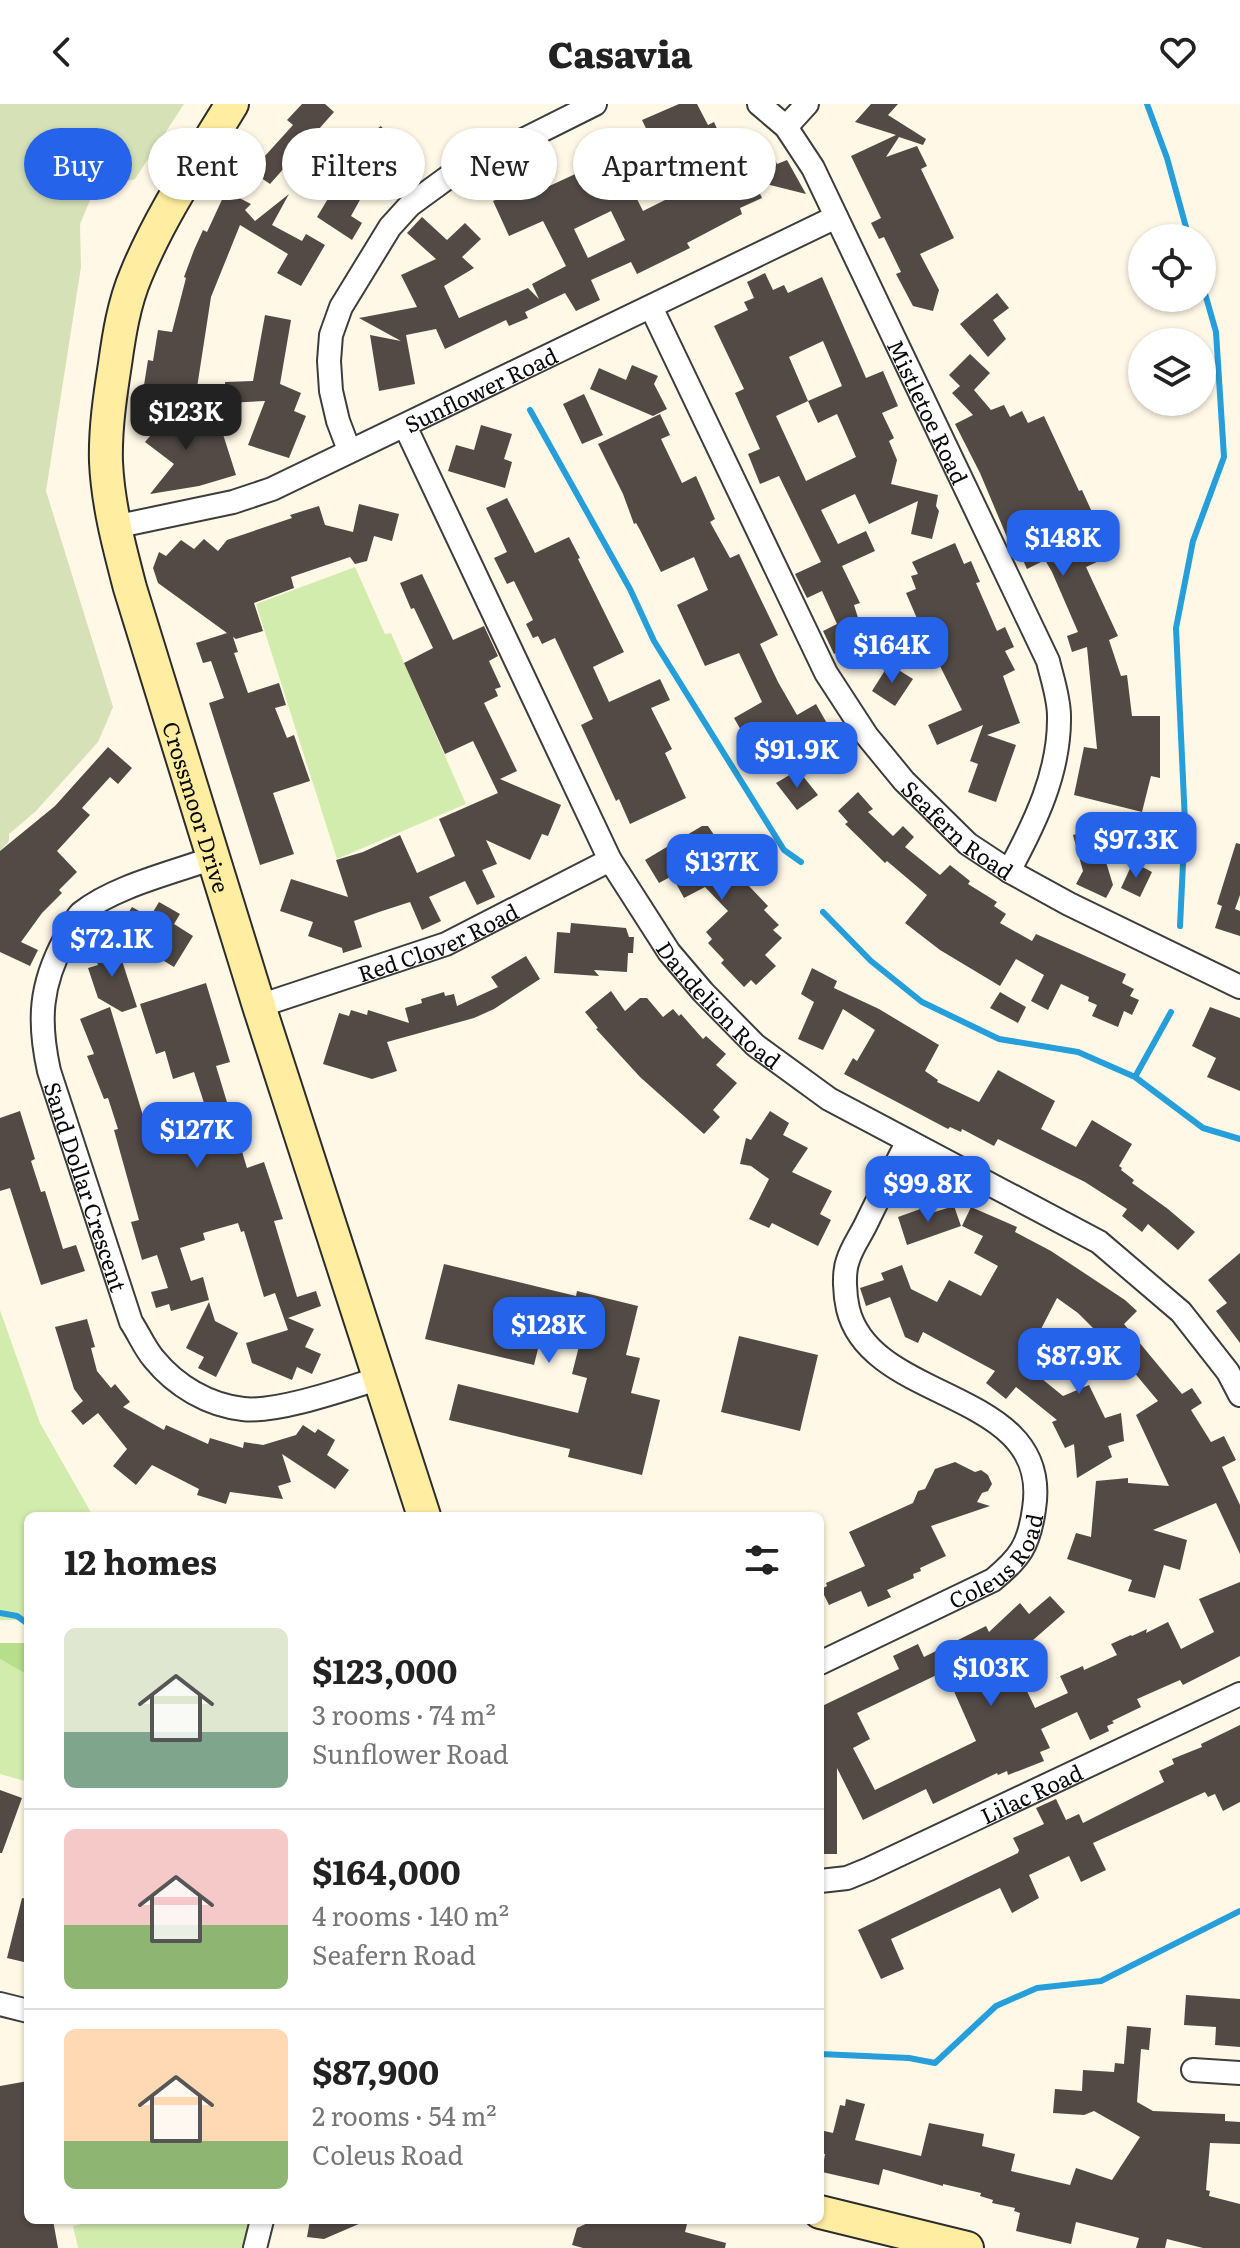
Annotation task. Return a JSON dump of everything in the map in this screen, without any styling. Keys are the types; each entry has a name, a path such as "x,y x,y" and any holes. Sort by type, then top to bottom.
{"street":[{"name":"Crossmoor Drive","path":"232,104 170,205 135,277 127,304 118,341 108,423 106,459 114,527 259,1006 423,1512"},
{"path":"349,450 331,391 331,335 341,307 390,227 410,205 447,178 595,104"},
{"name":"Mistletoe Road","path":"759,104 786,127 813,168 1048,661 1060,715 1053,773 1032,829 1009,871"},
{"path":"786,127 807,104"},
{"name":"Sunflower Road","path":"114,527 233,502 272,489 836,217"},
{"name":"Seafern Road","path":"651,307 826,673 867,736 904,781 968,844 1009,871 1069,904 1240,987"},
{"name":"Dandelion Road","path":"405,426 610,860 669,952 703,992 755,1045 829,1099 1099,1242 1181,1312 1228,1372 1240,1395"},
{"name":"Sand Dollar Crescent","path":"213,858 123,891 92,905 77,916 58,951 44,991 42,1040 49,1071 131,1322 153,1359 184,1388 243,1409 272,1408 380,1378"},
{"name":"Red Clover Road","path":"259,1006 446,944 610,860"},
{"name":"Coleus Road","path":"824,1661 993,1580 1016,1561 1033,1520 1036,1500 1031,1467 1022,1448 1002,1425 918,1380 872,1351 857,1331 848,1310 847,1263 908,1141"},
{"name":"Lilac Road","path":"824,1881 847,1878 869,1869 1240,1694"},
{"path":"0,2004 24,2010"},
{"path":"1193,2070 1240,2073"},
{"path":"824,2214 874,2237 967,2248"},
{"path":"255,2248 261,2224"}],"green space":[{"path":"0,104 184,104 168,128 148,128 148,159 132,180 132,128 24,128 24,200 90,200 80,224 81,267 46,491 113,707 98,742 36,811 9,834 9,841 0,851"},
{"path":"355,567 385,634 391,633 466,804 337,859 256,604"},
{"path":"0,1310 40,1423 91,1512 24,1512 24,1620 0,1620"},
{"path":"0,1643 24,1643 24,1673 0,1659"},
{"path":"0,1659 24,1673 24,1781 0,1774"},
{"path":"261,2224 255,2248 78,2248 73,2226"}],"building":[{"path":"302,104 325,104 334,112 320,128 290,128 293,125 287,120"},
{"path":"679,104 697,104 708,125 714,122 717,128 646,128 642,120"},
{"path":"871,104 898,104 888,115 926,139 923,145 899,137 886,157 917,146 927,166 921,169 954,238 920,254 939,290 933,311 913,306 896,274 901,272 884,237 879,239 871,223 881,218 851,156 896,135 855,122"},
{"path":"282,137 282,170 270,184 266,181 266,155"},
{"path":"787,160 806,194 776,186 776,162"},
{"path":"573,175 573,200 638,200 643,211 665,200 758,200 740,208 742,214 687,243 690,248 637,274 631,262 591,280 600,300 576,311 565,293 525,312 528,318 509,326 506,320 445,349 436,329 406,335 415,384 379,391 370,335 401,341 359,318 417,307 401,275 436,259 407,233 422,217 447,240 465,223 481,239 462,257 474,268 444,286 459,318 528,288 539,299 532,284 566,266 543,221 509,236 493,201 557,200 557,182","holes":["611,211 625,240 588,258 574,229"]},
{"path":"222,200 243,200 251,204 245,210 255,221 282,200 286,200 272,225 302,241 306,234 325,245 301,286 277,273 288,254 240,225 211,297 196,394 144,385 148,360 153,361 158,330 172,332 184,277 203,230 207,232"},
{"path":"327,200 360,200 351,216 362,223 352,240 317,217"},
{"path":"765,273 773,290 784,285 788,293 822,277 866,378 883,371 898,406 882,413 894,438 889,441 897,460 891,484 938,495 936,506 939,511 932,539 911,534 918,501 869,524 855,494 821,510 838,544 866,531 875,551 842,566 860,603 854,605 860,624 853,626 859,638 850,642 851,646 834,654 823,631 837,624 822,591 807,598 795,574 821,562 779,476 760,484 748,454 760,449 735,393 744,389 714,326 748,310 744,302 754,298 747,282","holes":["823,341 842,386 808,401 789,357","808,401 818,423 837,414 856,457 806,481 776,416"]},
{"path":"997,293 1009,308 993,320 1006,339 988,357 960,324"},
{"path":"265,315 291,320 280,384 301,393 294,411 306,416 289,458 248,445 265,401 226,403 225,382 253,381"},
{"path":"970,354 990,373 974,390 991,410 1004,405 1010,417 1022,411 1028,423 1044,416 1079,491 1082,490 1110,556 1086,567 1118,636 1109,640 1121,676 1127,675 1132,716 1160,716 1160,778 1151,776 1142,812 1074,795 1084,747 1097,749 1087,647 1072,652 1067,636 1078,632 1052,572 1045,560 1027,569 1017,547 1012,549 980,473 955,424 973,415 952,393 960,386 949,375"},
{"path":"632,365 658,376 654,384 667,409 653,416 590,389 599,368 626,380"},
{"path":"584,394 603,435 582,444 563,404"},
{"path":"154,402 194,436 221,428 236,475 199,486 150,494 174,464 145,442 150,436 136,424"},
{"path":"660,414 670,435 661,439 682,483 696,476 715,519 710,522 730,558 739,554 778,635 760,644 778,682 797,715 816,704 829,727 818,733 822,739 795,755 792,750 774,758 761,737 749,744 734,718 762,702 739,653 705,666 677,605 708,590 694,557 661,572 634,524 598,444"},
{"path":"481,425 512,434 504,459 512,462 505,488 448,471 456,445 474,450"},
{"path":"507,498 535,553 569,537 580,558 624,652 593,667 609,702 660,679 670,700 651,708 672,749 665,753 686,798 630,824 619,799 616,801 581,725 593,719 555,638 542,644 538,636 533,638 526,624 533,620 514,581 507,584 494,558 507,552 486,508"},
{"path":"359,504 399,514 392,541 374,536 367,561 355,564 350,557 291,577 294,588 254,603 263,631 236,639 233,637 238,652 234,653 248,693 279,683 286,705 275,708 287,738 294,735 310,781 273,793 294,854 260,865 209,703 224,698 211,661 203,663 196,643 227,633 158,583 153,568 159,552 166,556 181,540 194,549 204,539 218,551 227,540 319,506 325,525 353,532"},
{"path":"955,543 964,564 971,561 980,582 976,583 997,631 1005,627 1014,647 1005,651 1015,670 1003,676 1020,723 987,735 1016,745 996,802 968,792 978,764 970,761 983,725 937,745 928,725 962,710 931,651 906,593 916,589 911,576 918,574 912,562"},
{"path":"422,574 453,640 484,626 498,656 489,661 501,687 495,689 498,696 484,703 517,771 500,779 561,805 548,836 542,834 530,860 486,840 497,864 482,870 495,897 477,905 465,881 429,897 441,921 422,930 410,902 354,921 362,947 343,953 342,948 308,936 313,922 280,911 291,879 348,897 336,860 400,835 417,873 455,856 439,819 498,793 473,741 445,754 404,663 433,648 400,583"},
{"path":"889,664 913,679 895,706 872,691"},
{"path":"108,747 132,768 118,784 110,777 82,808 90,815 57,851 77,872 59,890 62,893 42,913 21,942 38,950 30,966 0,952 0,851 55,806"},
{"path":"798,770 818,795 797,810 776,783"},
{"path":"858,792 873,809 868,812 893,836 903,826 914,837 905,847 940,875 950,865 970,881 968,884 997,902 994,906 1006,914 1000,923 1032,941 1036,934 1126,974 1122,983 1134,989 1130,996 1139,1000 1132,1015 1124,1011 1118,1027 1092,1016 1097,1005 1088,1001 1089,997 1061,984 1048,1010 1031,1001 1044,975 1016,959 1000,986 940,950 905,923 927,895 887,861 885,863 845,824 848,822 838,811"},
{"path":"702,826 708,826 748,885 768,906 764,910 779,925 773,930 782,938 765,955 776,966 756,985 751,980 744,987 721,963 724,960 708,943 712,939 706,932 728,911 705,887 684,898 672,876 659,883 645,860"},
{"path":"1096,829 1113,885 1106,898 1076,884 1083,871 1073,835"},
{"path":"1236,843 1240,844 1240,895 1235,909 1240,911 1240,936 1215,928 1222,906 1217,904"},
{"path":"1133,862 1152,872 1140,897 1121,888"},
{"path":"159,902 180,914 174,924 193,936 174,967 116,932 132,907 150,917"},
{"path":"571,923 626,928 629,937 634,937 633,953 628,953 627,972 594,970 599,976 554,973 557,932 570,933"},
{"path":"114,936 137,1007 122,1012 98,998 88,968 98,965 94,953 105,950"},
{"path":"526,956 540,979 494,1009 474,1018 387,1042 397,1071 372,1079 323,1064 339,1013 349,1016 351,1010 367,1015 368,1010 409,1023 405,1008 444,992 445,996 454,994 457,1006 498,987 491,977"},
{"path":"812,968 837,981 834,988 879,1009 939,1045 925,1071 937,1082 979,1102 998,1070 1055,1101 1041,1129 1076,1147 1092,1120 1132,1144 1119,1166 1121,1170 1134,1180 1132,1183 1195,1232 1178,1250 1148,1224 1142,1232 1122,1216 1127,1209 1085,1182 998,1139 994,1146 962,1129 961,1132 948,1129 844,1074 853,1058 857,1061 875,1030 843,1009 823,1050 798,1039 814,1002 801,994"},
{"path":"206,983 230,1062 216,1066 247,1168 264,1162 283,1219 274,1221 297,1297 316,1291 321,1306 288,1318 314,1329 305,1347 321,1354 312,1374 297,1367 292,1380 252,1363 246,1343 288,1330 275,1293 264,1297 244,1231 241,1232 238,1223 203,1233 205,1240 180,1248 191,1281 203,1277 209,1300 171,1311 169,1304 156,1308 151,1292 168,1288 157,1255 142,1260 131,1222 139,1220 114,1130 118,1129 108,1098 104,1099 87,1056 94,1054 80,1019 110,1007 151,1142 181,1133 176,1117 205,1106 194,1072 173,1079 165,1051 156,1054 140,1004"},
{"path":"611,991 625,1011 640,998 647,998 663,1017 673,1009 703,1039 706,1036 726,1054 716,1065 737,1083 713,1110 720,1117 704,1134 640,1077 596,1029 585,1012"},
{"path":"1000,992 1026,1007 1018,1023 990,1008"},
{"path":"1210,1007 1240,1018 1240,1091 1207,1077 1216,1058 1192,1046"},
{"path":"20,1111 35,1159 31,1161 41,1192 45,1191 63,1249 76,1245 85,1271 41,1285 10,1188 0,1191 0,1118"},
{"path":"770,1111 789,1123 783,1135 808,1148 792,1172 832,1191 820,1214 831,1220 818,1246 772,1223 769,1228 749,1219 769,1179 751,1166 740,1164 746,1138 751,1140"},
{"path":"954,1206 961,1226 907,1245 898,1217 926,1207 928,1214"},
{"path":"971,1207 1017,1227 1015,1232 1051,1251 1137,1311 1124,1324 1182,1394 1192,1388 1202,1403 1191,1410 1211,1442 1224,1436 1236,1460 1222,1467 1240,1505 1240,1554 1216,1503 1153,1530 1187,1540 1180,1570 1164,1565 1155,1598 1128,1591 1132,1580 1067,1559 1076,1533 1091,1537 1096,1481 1128,1478 1128,1483 1169,1486 1136,1415 1158,1401 1117,1352 1078,1313 1057,1298 1042,1332 1020,1361 1063,1396 1089,1385 1105,1418 1121,1413 1124,1441 1108,1446 1112,1457 1077,1478 1074,1444 1065,1448 1052,1422 1057,1420 1016,1387 1006,1399 986,1383 995,1371 923,1332 918,1343 905,1337 890,1297 866,1306 860,1288 884,1280 881,1273 902,1265 911,1289 937,1302 949,1280 981,1296 998,1266 974,1253 983,1236 962,1226"},
{"path":"1240,1253 1240,1343 1216,1311 1227,1303 1208,1280"},
{"path":"444,1264 576,1296 577,1291 638,1306 626,1355 640,1358 631,1393 660,1400 642,1475 568,1457 570,1449 449,1420 458,1384 578,1413 587,1378 572,1374 583,1330 545,1321 534,1365 425,1339"},
{"path":"209,1302 215,1321 238,1333 216,1377 198,1368 204,1357 186,1348"},
{"path":"87,1319 95,1347 91,1348 97,1371 111,1388 115,1384 130,1402 123,1407 164,1430 166,1425 208,1444 210,1438 243,1448 244,1442 263,1445 296,1435 303,1425 315,1433 318,1429 335,1440 327,1455 349,1470 335,1489 282,1454 291,1482 278,1486 283,1499 230,1492 226,1504 197,1495 199,1489 152,1465 136,1485 113,1466 127,1449 98,1413 83,1425 71,1411 83,1401 74,1389 55,1327"},
{"path":"739,1336 818,1355 800,1431 721,1412"},
{"path":"955,1462 975,1472 981,1470 988,1475 992,1484 977,1502 990,1506 931,1526 946,1556 920,1568 921,1571 913,1574 914,1578 887,1590 891,1597 868,1607 861,1591 829,1605 824,1595 826,1583 865,1566 849,1532 913,1503 918,1491 925,1489 935,1469"},
{"path":"1240,1582 1240,1656 1183,1685 1180,1680 1137,1699 1141,1707 1112,1721 1114,1723 1107,1726 1109,1731 1090,1740 1077,1712 1041,1729 1050,1748 1040,1752 1044,1761 1008,1775 1007,1771 997,1773 933,1804 926,1789 863,1820 837,1768 837,1854 824,1854 824,1705 899,1669 893,1656 918,1644 924,1657 986,1626 989,1632 1020,1603 1029,1614 1050,1596 1065,1612 1007,1663 1021,1692 1026,1689 1035,1708 1068,1693 1060,1676 1083,1666 1084,1670 1117,1655 1111,1644 1131,1635 1147,1629 1146,1633 1168,1622 1181,1649 1214,1632 1199,1599","holes":["945,1671 976,1741 875,1790 853,1748 870,1739 857,1713"]},
{"path":"1240,1725 1240,1802 1223,1811 1215,1794 1208,1797 1205,1792 1093,1843 1106,1870 1081,1882 1069,1856 1029,1875 1039,1898 1012,1913 1000,1888 891,1939 904,1969 881,1979 858,1930 1018,1853 1013,1838 1044,1824 1036,1808 1056,1799 1066,1820 1079,1814 1083,1823 1164,1782 1159,1771 1174,1764 1172,1759 1202,1747 1201,1744"},
{"path":"0,1790 22,1798 2,1853 0,1853"},
{"path":"22,1898 24,1898 24,1962 7,1958"},
{"path":"1186,1995 1240,1999 1240,2047 1215,2045 1216,2027 1184,2025"},
{"path":"1127,2026 1151,2028 1149,2050 1141,2049 1137,2102 1153,2111 1225,2114 1225,2121 1240,2122 1240,2144 1210,2143 1206,2190 1210,2191 1209,2196 1240,2204 1240,2248 1203,2248 1167,2239 1165,2248 1136,2248 1139,2238 1076,2222 1071,2244 1016,2231 1020,2213 1014,2211 1015,2208 992,2203 993,2200 980,2196 981,2193 883,2169 879,2185 824,2172 824,2131 833,2133 840,2105 845,2106 846,2099 865,2104 855,2140 921,2156 929,2123 984,2134 982,2146 1015,2154 1011,2171 1070,2185 1076,2168 1112,2180 1140,2137 1094,2111 1084,2115 1053,2113 1055,2089 1082,2091 1083,2070 1114,2072 1115,2063 1124,2064"},
{"path":"24,2082 24,2224 54,2224 58,2248 0,2248 0,2086"},
{"path":"309,2224 359,2224 324,2239 307,2237"},
{"path":"586,2224 687,2224 685,2232 726,2243 725,2248 583,2248 572,2245 577,2228"}],"waterway":[{"path":"1147,104 1167,158 1185,224"},
{"path":"1180,926 1185,822 1176,628 1193,541 1224,457 1216,332 1210,312"},
{"path":"530,410 630,589 654,641 784,850 801,862"},
{"path":"823,912 871,961 922,1002 999,1039 1078,1052 1135,1077 1203,1128 1240,1139"},
{"path":"1135,1077 1171,1012"},
{"path":"0,1613 17,1616 24,1621"},
{"path":"824,2054 909,2058 935,2063 996,2006 1037,1988 1101,1981 1240,1911"}]}
